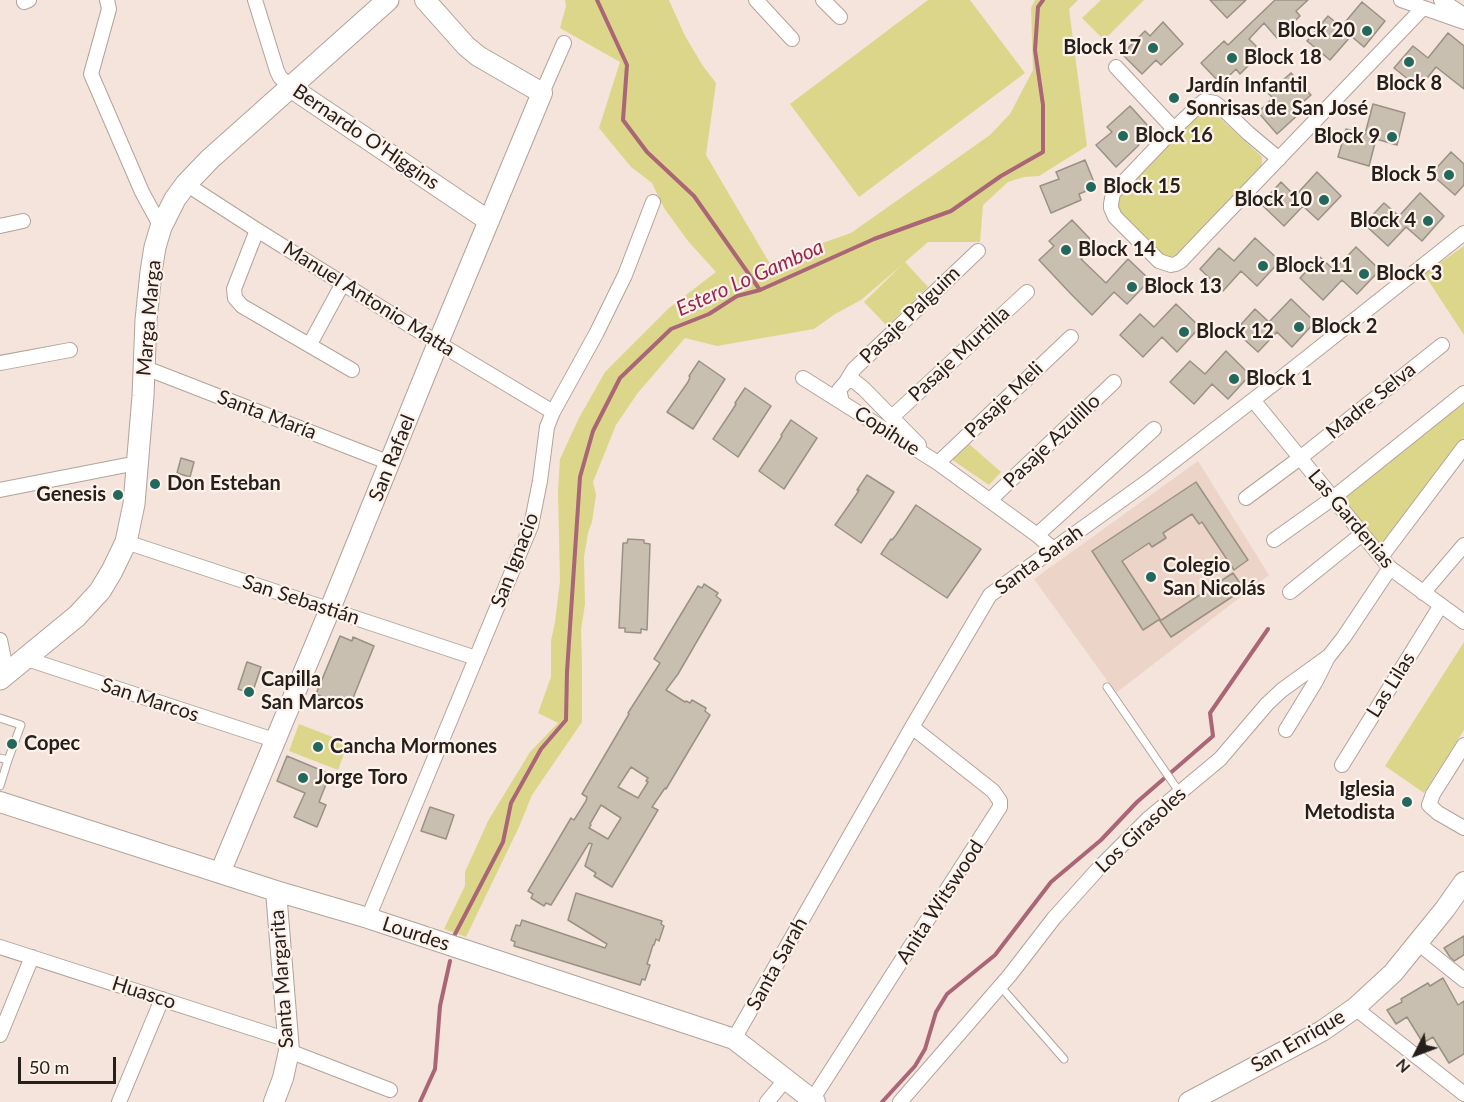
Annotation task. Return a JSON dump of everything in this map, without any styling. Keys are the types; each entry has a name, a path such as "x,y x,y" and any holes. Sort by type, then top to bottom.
{"main road":[{"name":"Marga Marga","path":"3,677 77,616 100,591 126,542 134,504 150,272 161,227 175,199 210,159 388,0"}],"street":[{"path":"107,0 109,9 91,75 142,192 161,227"},
{"name":"Bernardo O'Higgins","path":"255,0 277,71 290,87 489,221"},
{"path":"425,0 466,46 478,56 542,93"},
{"path":"756,0 792,39"},
{"path":"823,0 840,17"},
{"path":"1401,0 1464,22"},
{"path":"1441,0 1464,15"},
{"path":"1279,159 1215,103 1204,101 1113,193 1111,204 1115,217 1159,261 1171,265 1181,261 1279,159 1423,8"},
{"name":"San Rafael","path":"220,873 564,43"},
{"path":"1116,67 1174,129"},
{"name":"Manuel Antonio Matta","path":"186,184 438,343 553,412"},
{"name":"San Ignacio","path":"368,918 531,526 547,427 625,275 653,202"},
{"path":"0,226 23,221"},
{"path":"257,230 234,288 235,298 242,306 352,370"},
{"name":"Santa Sarah","path":"734,1039 990,595 1148,481 1464,233"},
{"name":"Pasaje Palguim","path":"846,382 854,369 978,251"},
{"path":"310,344 343,283"},
{"name":"Pasaje Murtilla","path":"892,417 1027,292"},
{"name":"Pasaje Meli","path":"938,463 1071,337"},
{"name":"Madre Selva","path":"1246,498 1442,345"},
{"path":"0,363 70,350"},
{"name":"Santa María","path":"143,368 390,463"},
{"path":"803,378 842,402"},
{"name":"Copihue","path":"938,463 856,382 853,380 846,382 839,390 842,402 938,463 1053,549"},
{"name":"Pasaje Azulillo","path":"990,500 1114,382"},
{"path":"1274,540 1333,498 1464,393"},
{"name":"Las Gardenias","path":"1253,400 1390,568 1464,622"},
{"path":"1037,535 1154,429"},
{"path":"1381,557 1464,447"},
{"path":"0,490 137,463"},
{"path":"1290,592 1362,534"},
{"name":"San Sebastián","path":"126,542 476,658"},
{"path":"1424,593 1464,545"},
{"name":"Los Girasoles","path":"900,1102 1000,986 1054,918 1099,868 1148,819 1220,759 1267,704 1282,690 1329,656 1390,568"},
{"name":"Las Lilas","path":"1342,765 1441,606"},
{"path":"0,640 3,677"},
{"path":"1286,730 1329,656"},
{"name":"San Marcos","path":"27,659 274,740"},
{"name":"Anita Witswood","path":"813,1101 1000,807 1000,801 993,791 912,727"},
{"path":"1464,745 1433,794 1429,805 1464,828"},
{"name":"Lourdes","path":"0,802 276,891 368,918 734,1039 813,1101"},
{"name":"San Enrique","path":"1189,1102 1322,1031 1355,1008 1393,973 1464,882"},
{"name":"Santa Margarita","path":"274,1102 283,1078 289,1046 276,891"},
{"path":"1418,943 1464,980"},
{"name":"Huasco","path":"0,947 162,999 289,1046 390,1090"},
{"path":"0,1035 32,957"},
{"path":"119,1102 162,999"},
{"path":"1355,1008 1464,1094"},
{"path":"767,1102 786,1078"}],"lane":[{"path":"1107,687 1180,793"},
{"path":"0,718 21,724 4,759 0,786"},
{"path":"1000,986 1064,1059"}],"shaded area":[{"path":"565,0 669,0 685,36 716,83 706,155 769,262 851,233 990,135 1010,114 1033,70 1031,8 1035,0 1078,0 1069,9 1087,146 1039,176 1024,177 1008,182 983,205 980,242 928,242 905,262 928,287 887,326 864,302 902,265 861,300 814,329 717,346 685,338 637,394 616,425 593,482 596,495 584,557 585,604 581,630 582,722 532,795 466,937 444,929 465,886 465,872 488,821 530,752 558,723 538,713 551,677 551,641 560,581 558,491 560,459 579,418 605,372 669,308 716,272 688,241 664,208 652,183 631,167 599,128 620,62 560,28 566,6"},
{"path":"928,0 970,0 1025,73 859,197 790,104"},
{"path":"1101,0 1144,0 1104,40 1082,18"},
{"path":"1211,110 1262,157 1262,168 1177,258 1165,258 1117,210 1119,196 1200,112"},
{"path":"1464,246 1464,335 1424,274"},
{"path":"1464,398 1464,438 1381,547 1342,496"},
{"path":"968,443 1001,472 989,485 951,459"},
{"name":"Colegio San Nicolás","path":"1198,461 1269,575 1116,693 1034,579"},
{"path":"1464,642 1464,730 1424,793 1385,766"},
{"name":"Cancha Mormones","path":"299,724 348,743 338,770 289,751"}],"building":[{"path":"1210,0 1246,0 1227,18"},
{"path":"1275,0 1308,0 1296,11 1300,16 1277,38 1264,23 1249,39 1262,52 1240,74 1236,69 1221,84 1201,63 1224,41 1228,45"},
{"name":"Block 20","path":"1362,2 1385,21 1364,47 1351,36 1330,60 1307,41 1328,16 1341,27"},
{"name":"Block 17","path":"1163,22 1183,44 1161,65 1156,60 1142,74 1122,54 1145,31 1150,36"},
{"name":"Block 8","path":"1448,33 1464,46 1464,89 1436,67 1419,88 1394,68 1413,46 1428,58"},
{"path":"1291,73 1311,95 1297,107 1301,112 1277,134 1258,112 1273,98 1268,93"},
{"name":"Block 9","path":"1373,104 1405,113 1397,145 1376,139 1369,166 1338,157 1346,129 1365,134"},
{"name":"Block 16","path":"1130,106 1149,127 1135,140 1139,145 1116,167 1096,145 1112,132 1107,127"},
{"name":"Block 5","path":"1451,152 1464,164 1464,185 1455,195 1431,174"},
{"name":"Block 15","path":"1085,160 1096,187 1079,194 1081,200 1051,213 1040,186 1059,179 1056,172"},
{"name":"Block 10","path":"1317,172 1341,196 1318,220 1303,206 1284,226 1261,204 1281,182 1295,196"},
{"name":"Block 4","path":"1420,193 1444,216 1422,241 1406,227 1388,246 1364,224 1384,203 1399,216"},
{"path":"1072,220 1092,241 1078,254 1106,283 1128,259 1150,280 1127,304 1114,292 1092,315 1039,260 1054,246 1049,241"},
{"name":"Block 11","path":"1255,238 1280,261 1257,286 1241,271 1223,291 1200,269 1219,248 1234,261"},
{"name":"Block 3","path":"1356,247 1380,270 1357,294 1342,280 1323,300 1300,278 1320,257 1334,270"},
{"name":"Block 2","path":"1291,299 1315,322 1292,347 1277,332 1258,352 1235,331 1255,309 1269,322"},
{"name":"Block 12","path":"1176,304 1200,327 1177,352 1162,337 1143,357 1120,335 1140,314 1154,327"},
{"name":"Block 1","path":"1226,351 1250,375 1228,399 1212,384 1194,404 1170,382 1190,361 1205,374"},
{"path":"699,361 725,379 693,429 667,412 688,382 689,376"},
{"path":"745,388 771,406 738,457 713,439"},
{"path":"791,420 817,438 784,489 759,471"},
{"path":"181,458 194,462 190,477 177,473"},
{"path":"867,475 894,492 861,543 835,525"},
{"path":"1196,482 1248,560 1234,570 1202,522 1199,524 1192,514 1163,533 1166,538 1152,547 1149,543 1122,561 1160,619 1143,630 1092,551"},
{"path":"916,505 981,549 947,598 881,554"},
{"path":"628,539 644,540 644,543 650,544 647,630 641,629 641,633 625,632 625,628 619,628 623,543 627,543"},
{"path":"1233,573 1244,589 1171,637 1160,621"},
{"path":"704,584 718,593 716,596 721,600 678,674 666,690 685,702 690,703 692,700 706,708 705,711 710,715 666,789 652,807 658,810 612,887 594,876 596,873 585,866 592,844 589,843 551,905 546,903 544,906 531,898 533,894 528,891 571,818 574,820 586,801 587,797 582,794 628,713 660,663 654,659 698,586 702,588","holes":["631,767 648,778 638,798 618,787","601,805 621,818 608,839 589,828"]},
{"path":"340,636 352,641 353,637 374,646 349,708 316,694"},
{"path":"247,662 261,667 252,694 238,689"},
{"name":"Jorge Toro","path":"287,756 330,774 319,802 326,805 317,827 294,817 305,793 277,781"},
{"path":"430,807 454,815 446,839 421,831"},
{"path":"576,893 662,921 661,924 664,926 659,941 656,939 653,945 647,964 650,965 645,980 642,979 640,985 514,946 515,942 511,940 516,925 520,926 522,920 605,948 607,944 568,920"},
{"path":"1464,936 1464,955 1454,961 1444,948"},
{"path":"1443,978 1458,1005 1464,1001 1464,1054 1449,1063 1433,1037 1423,1043 1407,1017 1396,1024 1387,1010 1428,983 1430,986"}],"waterway":[{"path":"597,0 627,65 623,120 647,152 694,196 760,290"},
{"name":"Estero Lo Gamboa","path":"453,938 503,842 511,803 541,749 566,720 580,477 593,431 620,378 671,329 709,314 737,296 760,290 874,239 951,211 1001,176 1043,152 1043,105 1035,50 1038,7 1043,0"},
{"path":"882,1102 915,1066 925,1049 936,1012 947,994 995,955 1051,882 1101,840 1137,802 1213,736 1210,713 1268,629"},
{"name":"Estero Lo Gamboa","path":"420,1102 435,1069 440,1006 450,961"}],"place":[{"name":"Block 20","path":"1367,31"},
{"name":"Block 17","path":"1153,48"},
{"name":"Block 18","path":"1232,58"},
{"name":"Block 8","path":"1409,62"},
{"name":"Jardín Infantil Sonrisas de San José","path":"1174,98"},
{"name":"Block 16","path":"1123,136"},
{"name":"Block 9","path":"1392,137"},
{"name":"Block 5","path":"1449,175"},
{"name":"Block 15","path":"1091,187"},
{"name":"Block 10","path":"1324,200"},
{"name":"Block 4","path":"1428,221"},
{"name":"Block 14","path":"1066,250"},
{"name":"Block 11","path":"1263,266"},
{"name":"Block 3","path":"1364,274"},
{"name":"Block 13","path":"1132,287"},
{"name":"Block 2","path":"1299,327"},
{"name":"Block 12","path":"1184,332"},
{"name":"Block 1","path":"1234,379"},
{"name":"Don Esteban","path":"155,484"},
{"name":"Genesis","path":"118,495"},
{"name":"Colegio San Nicolás","path":"1151,577"},
{"name":"Capilla San Marcos","path":"249,692"},
{"name":"Copec","path":"12,744"},
{"name":"Cancha Mormones","path":"318,747"},
{"name":"Jorge Toro","path":"303,778"},
{"name":"Iglesia Metodista","path":"1407,802"}]}
